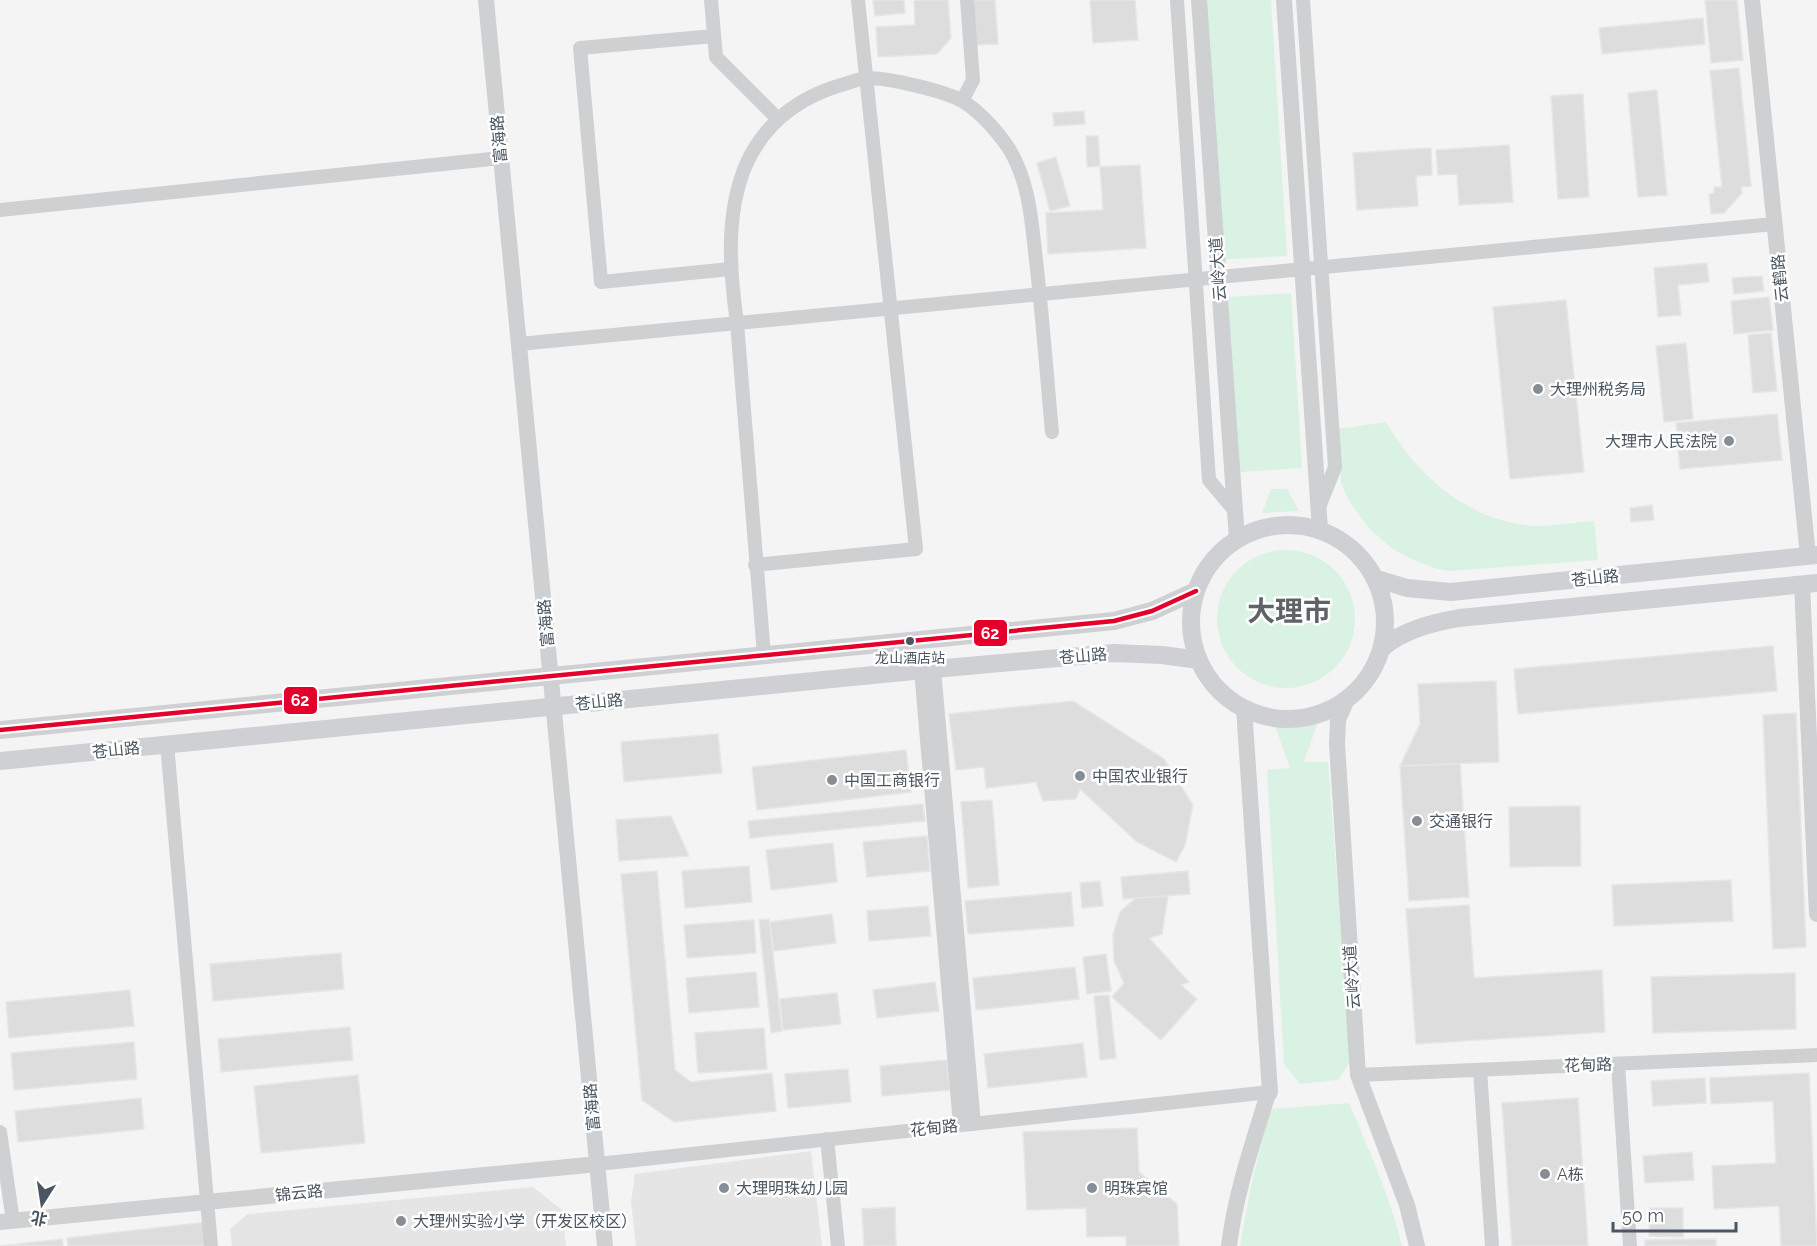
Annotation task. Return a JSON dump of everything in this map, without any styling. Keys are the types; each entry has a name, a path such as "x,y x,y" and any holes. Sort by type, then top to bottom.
{"main road":[{"path":"1277,525 1299,525 1320,530 1339,539 1355,551 1378,585 1385,615 1382,648 1375,667 1363,684 1332,709 1297,719 1261,715 1244,708 1220,692 1202,669 1191,633 1190,614 1196,591 1210,563 1237,539 1256,530 1277,525"},
{"name":"苍山路","path":"1374,578 1407,588 1451,592 1813,555"},
{"name":"苍山路","path":"1382,648 1413,630 1447,620 1809,583"},
{"name":"苍山路","path":"0,730 1114,621 1152,611 1196,591"},
{"name":"苍山路","path":"0,761 928,670 1124,653 1199,660"}],"street":[{"name":"富海路","path":"486,0 605,1246"},
{"path":"711,0 716,57 777,118"},
{"path":"755,565 916,549 858,0"},
{"path":"962,101 973,80 967,0"},
{"path":"1177,0 1209,480 1235,511"},
{"name":"云岭大道","path":"1198,0 1237,539"},
{"path":"1284,0 1320,530"},
{"path":"1303,0 1335,467 1319,507"},
{"name":"云鹤路","path":"1752,0 1774,224 1813,555"},
{"path":"714,36 580,48 601,282 730,269"},
{"path":"764,655 730,269 736,198 746,167 757,146 777,118 816,93 866,78 910,84 962,101 989,123 1008,148 1025,184 1040,294 1052,432"},
{"path":"0,210 501,158"},
{"path":"519,344 1774,224"},
{"path":"1809,583 1817,914"},
{"path":"928,670 967,1124"},
{"name":"云岭大道","path":"1347,699 1338,720 1337,744 1358,1075 1407,1205 1417,1246"},
{"path":"1229,1246 1241,1182 1270,1092 1244,708"},
{"path":"166,744 211,1246"},
{"name":"花甸路","path":"1358,1075 1817,1055"},
{"path":"1618,1064 1630,1246"},
{"path":"1480,1070 1492,1246"},
{"name":"花甸路","path":"598,1164 1270,1092"},
{"path":"0,1132 7,1221"},
{"path":"827,1139 838,1246"},
{"name":"锦云路","path":"7,1221 598,1164"}],"shaded area":[{"name":"大理明珠幼儿园","path":"811,1151 822,1246 636,1246 631,1202 635,1174"},
{"name":"大理州实验小学（开发区校区）","path":"533,1187 562,1210 566,1246 232,1246 230,1229 248,1214"}],"green space":[{"path":"1201,0 1271,0 1287,256 1217,260"},
{"path":"1291,293 1302,468 1239,472 1228,297"},
{"path":"1386,422 1398,441 1427,475 1462,503 1482,513 1533,526 1594,521 1598,560 1449,571 1434,568 1391,548 1367,526 1348,499 1341,483 1338,429"},
{"path":"1271,489 1287,489 1299,511 1262,513"},
{"path":"1286,550 1312,555 1335,570 1350,593 1355,619 1350,645 1335,668 1312,683 1286,688 1260,683 1237,668 1222,645 1217,619 1222,593 1237,570 1260,555"},
{"path":"1318,722 1304,762 1328,762 1351,1060 1338,1080 1300,1084 1284,1064 1267,770 1290,768 1275,726"},
{"path":"1349,1103 1385,1191 1402,1246 1240,1246 1251,1186 1270,1109"}],"building":[{"path":"873,0 904,0 905,13 875,16"},
{"path":"914,0 948,0 951,38 937,54 878,57 876,27 915,25"},
{"path":"971,0 995,0 998,44 973,45"},
{"path":"1090,0 1135,0 1138,40 1093,43"},
{"path":"1705,0 1737,0 1743,60 1711,63"},
{"path":"1703,18 1705,44 1602,54 1599,28"},
{"path":"1739,68 1751,186 1741,187 1742,193 1724,213 1711,214 1709,194 1714,193 1714,187 1722,187 1710,71"},
{"path":"1657,90 1667,195 1638,197 1628,93"},
{"path":"1583,94 1589,197 1558,199 1551,96"},
{"path":"1084,111 1085,124 1054,126 1053,113"},
{"path":"1086,136 1098,136 1100,166 1087,167"},
{"path":"1509,145 1513,202 1459,205 1457,174 1438,175 1436,150"},
{"path":"1431,148 1432,175 1416,176 1418,206 1357,210 1353,153"},
{"path":"1056,157 1070,206 1050,211 1037,163"},
{"path":"1140,165 1146,248 1048,254 1046,213 1103,210 1100,167"},
{"path":"1707,263 1709,282 1678,285 1681,315 1658,317 1654,268"},
{"path":"1762,276 1764,291 1734,294 1732,278"},
{"path":"1769,297 1773,330 1734,334 1731,301"},
{"name":"大理州税务局","path":"1566,300 1584,472 1510,479 1493,307"},
{"path":"1771,333 1777,391 1753,393 1748,335"},
{"path":"1686,343 1693,419 1664,422 1656,346"},
{"name":"大理市人民法院","path":"1777,414 1782,460 1680,469 1676,423"},
{"path":"1652,505 1654,520 1631,522 1630,508"},
{"path":"1773,646 1777,691 1518,714 1514,669"},
{"path":"1496,681 1499,762 1400,766 1420,724 1418,684"},
{"name":"中国农业银行","path":"1073,701 1164,759 1193,805 1185,845 1176,862 1137,842 1080,789 1076,799 1043,801 1036,782 986,788 984,767 956,770 949,714"},
{"path":"1796,713 1806,947 1773,949 1763,715"},
{"path":"718,734 722,773 624,782 621,742"},
{"name":"中国工商银行","path":"906,750 911,792 757,810 752,767"},
{"path":"1460,764 1469,897 1409,901 1400,766"},
{"path":"992,800 999,885 968,888 961,802"},
{"path":"923,804 925,821 750,838 748,821"},
{"path":"1580,806 1581,866 1510,867 1509,807"},
{"path":"671,816 689,856 619,861 616,820"},
{"path":"927,836 930,871 867,877 863,842"},
{"path":"833,843 837,882 771,890 766,850"},
{"path":"749,866 752,902 685,908 682,871"},
{"path":"657,871 675,1070 691,1082 772,1073 776,1111 674,1122 642,1100 621,874"},
{"path":"1188,871 1190,894 1123,899 1121,877"},
{"path":"1731,880 1733,921 1614,926 1612,885"},
{"path":"1100,881 1103,906 1082,908 1080,883"},
{"path":"1071,892 1074,926 968,934 965,901"},
{"path":"1168,896 1162,934 1149,938 1189,982 1181,985 1197,999 1161,1040 1112,997 1124,983 1114,961 1113,934 1120,912 1136,898"},
{"path":"1469,905 1474,978 1602,970 1605,1032 1416,1044 1406,909"},
{"path":"928,906 931,936 869,941 867,911"},
{"path":"832,914 836,943 774,951 770,922"},
{"path":"769,919 782,1031 771,1033 759,920"},
{"path":"754,920 756,953 687,958 684,925"},
{"path":"341,953 344,989 213,1001 210,964"},
{"path":"1106,954 1111,991 1087,994 1083,957"},
{"path":"1075,967 1079,999 976,1010 973,978"},
{"path":"756,972 759,1007 689,1013 686,978"},
{"path":"1795,973 1796,1029 1653,1033 1651,977"},
{"path":"935,982 939,1011 877,1018 873,990"},
{"path":"130,990 134,1026 9,1038 6,1002"},
{"path":"837,993 841,1024 783,1030 780,999"},
{"path":"1109,995 1116,1058 1100,1060 1094,996"},
{"path":"350,1027 353,1060 221,1072 218,1039"},
{"path":"764,1028 767,1069 698,1073 695,1033"},
{"path":"134,1042 137,1079 14,1090 11,1053"},
{"path":"1083,1043 1087,1077 988,1088 984,1054"},
{"path":"947,1060 950,1090 882,1096 880,1066"},
{"path":"848,1069 851,1102 788,1108 785,1074"},
{"path":"1809,1073 1817,1246 1781,1246 1779,1206 1714,1209 1712,1166 1776,1163 1773,1101 1711,1104 1710,1078"},
{"path":"358,1075 365,1143 261,1153 254,1086"},
{"path":"1705,1078 1706,1103 1653,1106 1651,1081"},
{"path":"141,1098 144,1129 18,1142 15,1111"},
{"name":"A栋","path":"1578,1098 1588,1246 1512,1246 1502,1103"},
{"name":"明珠宾馆","path":"1137,1128 1139,1172 1177,1204 1179,1246 1126,1246 1126,1236 1087,1237 1086,1208 1027,1210 1023,1132"},
{"path":"1692,1152 1694,1180 1645,1183 1643,1156"},
{"path":"895,1207 896,1246 864,1246 862,1209"},
{"path":"1650,1208 1683,1208 1683,1237 1649,1236"},
{"path":"207,1222 209,1246 68,1246 67,1238"},
{"path":"62,1239 63,1246 0,1246"},
{"path":"1716,1239 1716,1246 1645,1246 1645,1240"}],"transit line":[{"name":"62","path":"0,730 1114,621 1152,611 1196,591"}],"place":[{"name":"大理州税务局","path":"1538,389"},
{"name":"大理市人民法院","path":"1729,441"},
{"name":"龙山酒店站","path":"910,641"},
{"name":"中国农业银行","path":"1080,776"},
{"name":"中国工商银行","path":"832,780"},
{"name":"交通银行","path":"1417,821"},
{"name":"A栋","path":"1545,1174"},
{"name":"大理明珠幼儿园","path":"724,1188"},
{"name":"明珠宾馆","path":"1092,1188"},
{"name":"大理州实验小学（开发区校区）","path":"401,1221"}],"district":[{"name":"大理市","path":"1289,611"}]}
